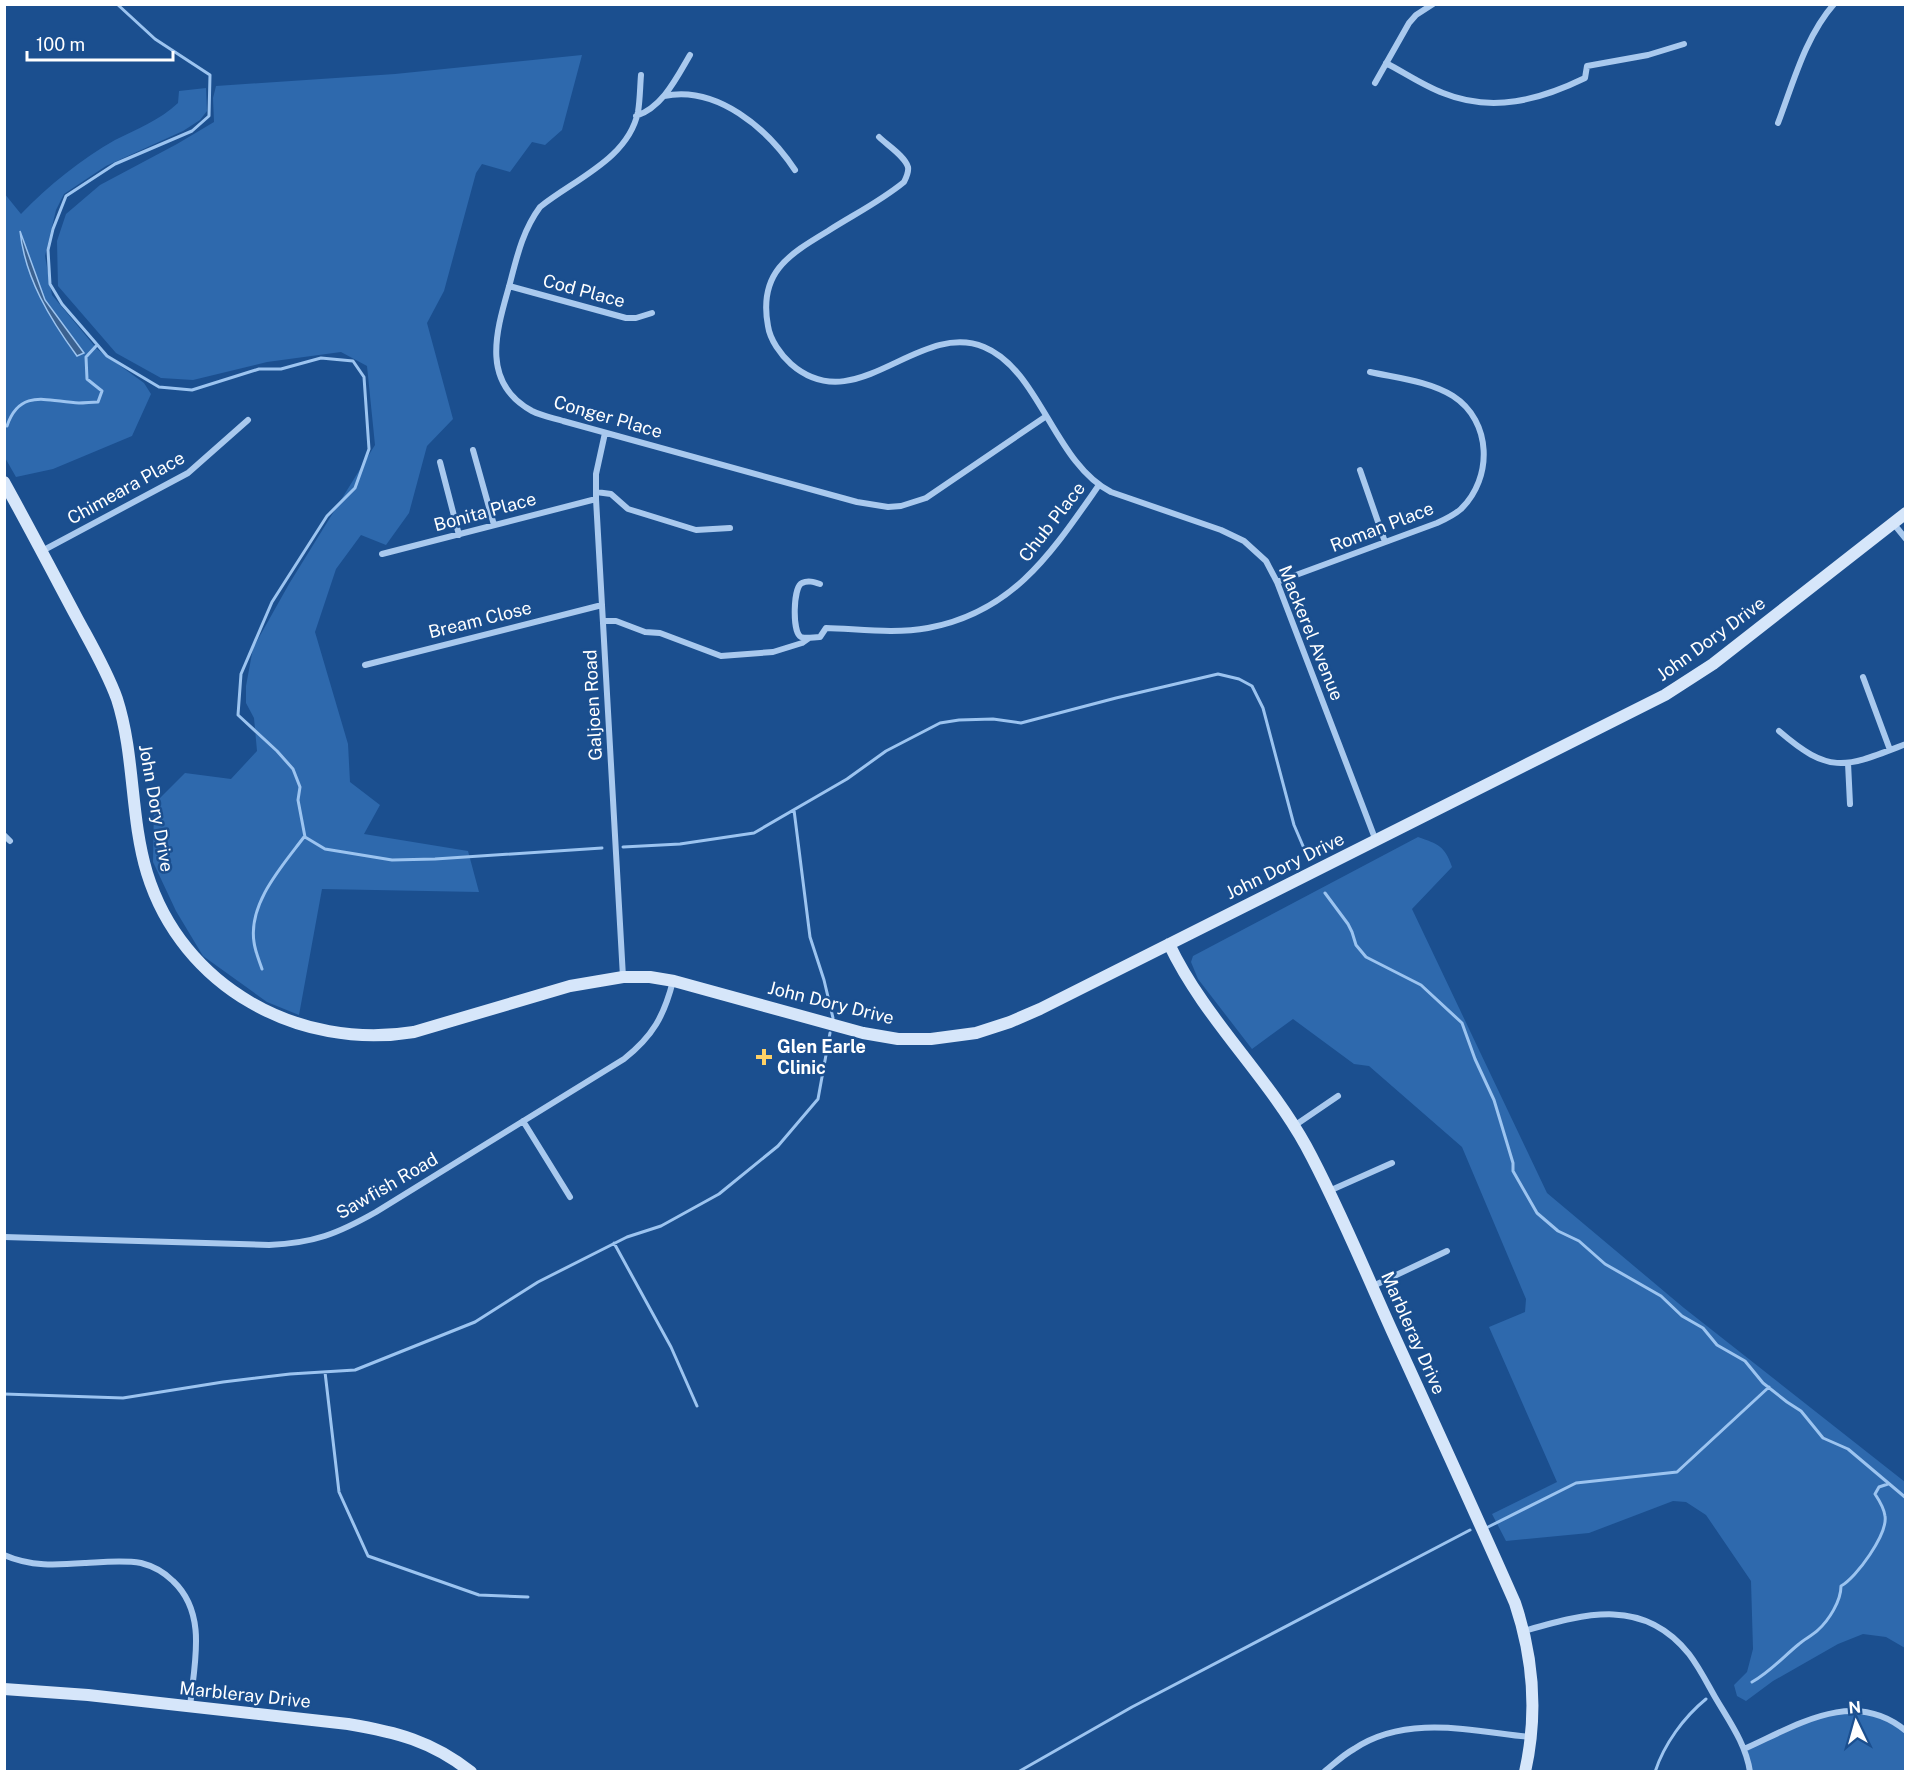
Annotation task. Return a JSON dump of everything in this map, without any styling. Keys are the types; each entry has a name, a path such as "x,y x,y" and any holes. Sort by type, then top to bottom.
{"street":[{"path":"1375,83 1409,24 1416,15 1433,4"},
{"path":"1778,123 1813,35 1834,4"},
{"path":"1386,63 1453,97 1485,103 1509,103 1541,96 1569,86 1585,78 1587,66 1648,55 1684,44"},
{"path":"636,116 649,109 664,96 690,55"},
{"name":"Conger Place","path":"640,75 636,116 631,131 618,150 552,197 532,217 523,237 500,320 495,351 501,376 507,388 525,406 539,414 605,433 857,502 888,507 901,506 926,498 1045,417"},
{"path":"664,96 692,95 734,109 779,149 795,170"},
{"name":"Mackerel Avenue","path":"879,137 903,159 908,167 908,174 904,182 793,252 777,270 770,284 766,307 769,330 774,343 789,363 802,372 816,378 843,381 870,374 938,345 963,342 978,345 994,352 1020,376 1045,417 1081,468 1099,486 1118,495 1221,530 1244,541 1266,561 1277,582 1376,841"},
{"name":"Cod Place","path":"509,286 626,318 652,314"},
{"name":"Roman Place","path":"1277,582 1437,523 1460,510 1469,500 1480,478 1484,465 1484,444 1471,413 1454,396 1428,385 1370,372"},
{"name":"Chimeara Place","path":"42,551 188,473 248,420"},
{"name":"Galjoen Road","path":"605,433 597,465 596,496 623,977"},
{"path":"473,450 494,525"},
{"path":"440,462 459,534"},
{"path":"1360,470 1385,542"},
{"name":"John Dory Drive","path":"4,482 102,666 117,701 126,742 144,860 157,898 172,926 189,950 211,973 232,990 268,1012 297,1024 332,1033 371,1036 414,1032 564,988 623,977 650,977 674,981 863,1033 898,1039 946,1038 976,1034 1019,1019 1594,731 1689,680 1730,651 1905,513"},
{"name":"Chub Place","path":"810,638 820,637 826,628 927,629 981,610 1004,597 1040,566 1099,486"},
{"path":"596,496 611,494 627,509 696,530 730,528"},
{"name":"Bonita Place","path":"382,555 596,496"},
{"path":"1893,523 1905,539"},
{"path":"810,638 801,637 796,631 797,587 802,583 812,581 820,584"},
{"name":"Bream Close","path":"365,665 602,605"},
{"path":"603,621 616,621 645,632 660,633 722,656 773,652 802,643 810,638"},
{"path":"1863,677 1890,750"},
{"path":"1779,731 1814,758 1829,762 1848,763 1863,760 1905,744"},
{"path":"1848,763 1850,804"},
{"path":"4,835 10,841"},
{"name":"Marbleray Drive","path":"1169,944 1184,974 1201,1000 1294,1126 1372,1286 1506,1582 1524,1631 1533,1684 1533,1715 1525,1772"},
{"name":"Sawfish Road","path":"4,1237 269,1245 310,1241 347,1229 624,1059 652,1031 664,1012 674,981"},
{"path":"1294,1126 1338,1095"},
{"path":"523,1121 570,1197"},
{"path":"1328,1192 1392,1163"},
{"path":"1372,1286 1447,1251"},
{"path":"4,1555 36,1564 131,1562 151,1566 169,1578 180,1587 189,1601 196,1624 197,1638 190,1707"},
{"path":"1524,1631 1576,1617 1605,1613 1640,1619 1655,1627 1689,1654 1744,1749 1750,1772"},
{"name":"Marbleray Drive","path":"4,1689 88,1695 348,1724 382,1730 431,1745 452,1757 471,1772"},
{"path":"1744,1749 1835,1711 1863,1711 1899,1725 1905,1731"},
{"path":"1324,1772 1356,1747 1377,1737 1403,1729 1439,1727 1531,1737"}],"shaded area":[{"path":"582,55 562,130 545,145 532,142 510,172 482,164 476,173 444,291 427,323 453,419 427,446 409,513 386,545 361,535 336,569 315,632 348,744 350,782 380,805 364,834 468,851 479,892 322,889 299,1015 267,1002 203,956 176,911 153,862 154,804 185,773 231,779 257,751 254,718 246,703 246,686 253,648 289,584 375,445 367,366 341,352 267,362 193,380 161,378 116,353 58,286 57,241 66,214 100,185 214,122 213,98 216,86 395,74"},
{"path":"206,88 207,111 200,120 183,131 106,166 64,194 56,210 45,256 52,295 97,349 144,383 151,394 132,436 53,469 16,477 4,456 4,193 21,214 77,164 171,109 178,103 179,91"},
{"path":"20,231 45,300 84,353 77,356 48,313 27,265"},
{"path":"1418,837 1440,847 1447,854 1452,867 1412,909 1547,1193 1684,1308 1905,1482 1905,1648 1886,1637 1863,1634 1838,1644 1773,1681 1746,1701 1737,1696 1734,1685 1747,1672 1753,1649 1751,1581 1706,1515 1686,1502 1673,1501 1589,1533 1506,1541 1492,1514 1557,1482 1489,1327 1525,1312 1526,1299 1462,1147 1369,1066 1354,1064 1293,1019 1252,1049 1198,979 1191,962 1193,956"},
{"path":"1849,1711 1877,1716 1905,1732 1905,1771 1752,1771 1745,1750 1825,1715"}],"waterway":[{"path":"117,4 155,39 210,75 209,116 192,131 115,164 66,196 53,229 48,250 50,284 62,304 107,356 159,387 192,390 259,369 281,369 321,358 353,361 364,377 369,449 355,488 327,516 272,602 241,674 238,715 293,769 300,787 298,800 305,837 325,849 392,860 602,848"},
{"path":"7,426 13,414 28,401 98,402 102,391 87,379 86,357 97,345"},
{"path":"623,847 680,844 754,833 847,779 886,751 940,723 993,719 1021,723 1218,674 1239,679 1252,686 1263,708 1294,825 1306,853"},
{"path":"794,810 810,937 833,1018"},
{"path":"262,969 254,942 256,913 277,872 304,837"},
{"path":"1325,893 1348,924 1356,945 1366,957 1421,985 1462,1023 1475,1059 1494,1100 1513,1163 1513,1171 1537,1213 1558,1231 1579,1241 1605,1264 1661,1296 1682,1316 1703,1328 1717,1345 1745,1361 1763,1383 1801,1411 1823,1438 1848,1449 1906,1498"},
{"path":"4,1394 123,1398 223,1382 290,1374 355,1370 475,1322 538,1282 627,1237 661,1226 719,1194 778,1146 818,1099 830,1033"},
{"path":"614,1243 671,1347 697,1406"},
{"path":"325,1372 339,1492 368,1556 479,1595 528,1597"},
{"path":"1488,1527 1576,1483 1677,1472 1769,1387"},
{"path":"1752,1682 1816,1632 1830,1616 1837,1604 1841,1586 1855,1574 1870,1555 1882,1533 1885,1516 1875,1494 1879,1487 1888,1484"},
{"path":"1018,1772 1132,1707 1470,1530"},
{"path":"1655,1772 1676,1732 1706,1699"}],"place":[{"name":"Glen Earle Clinic","path":"764,1057"}]}
